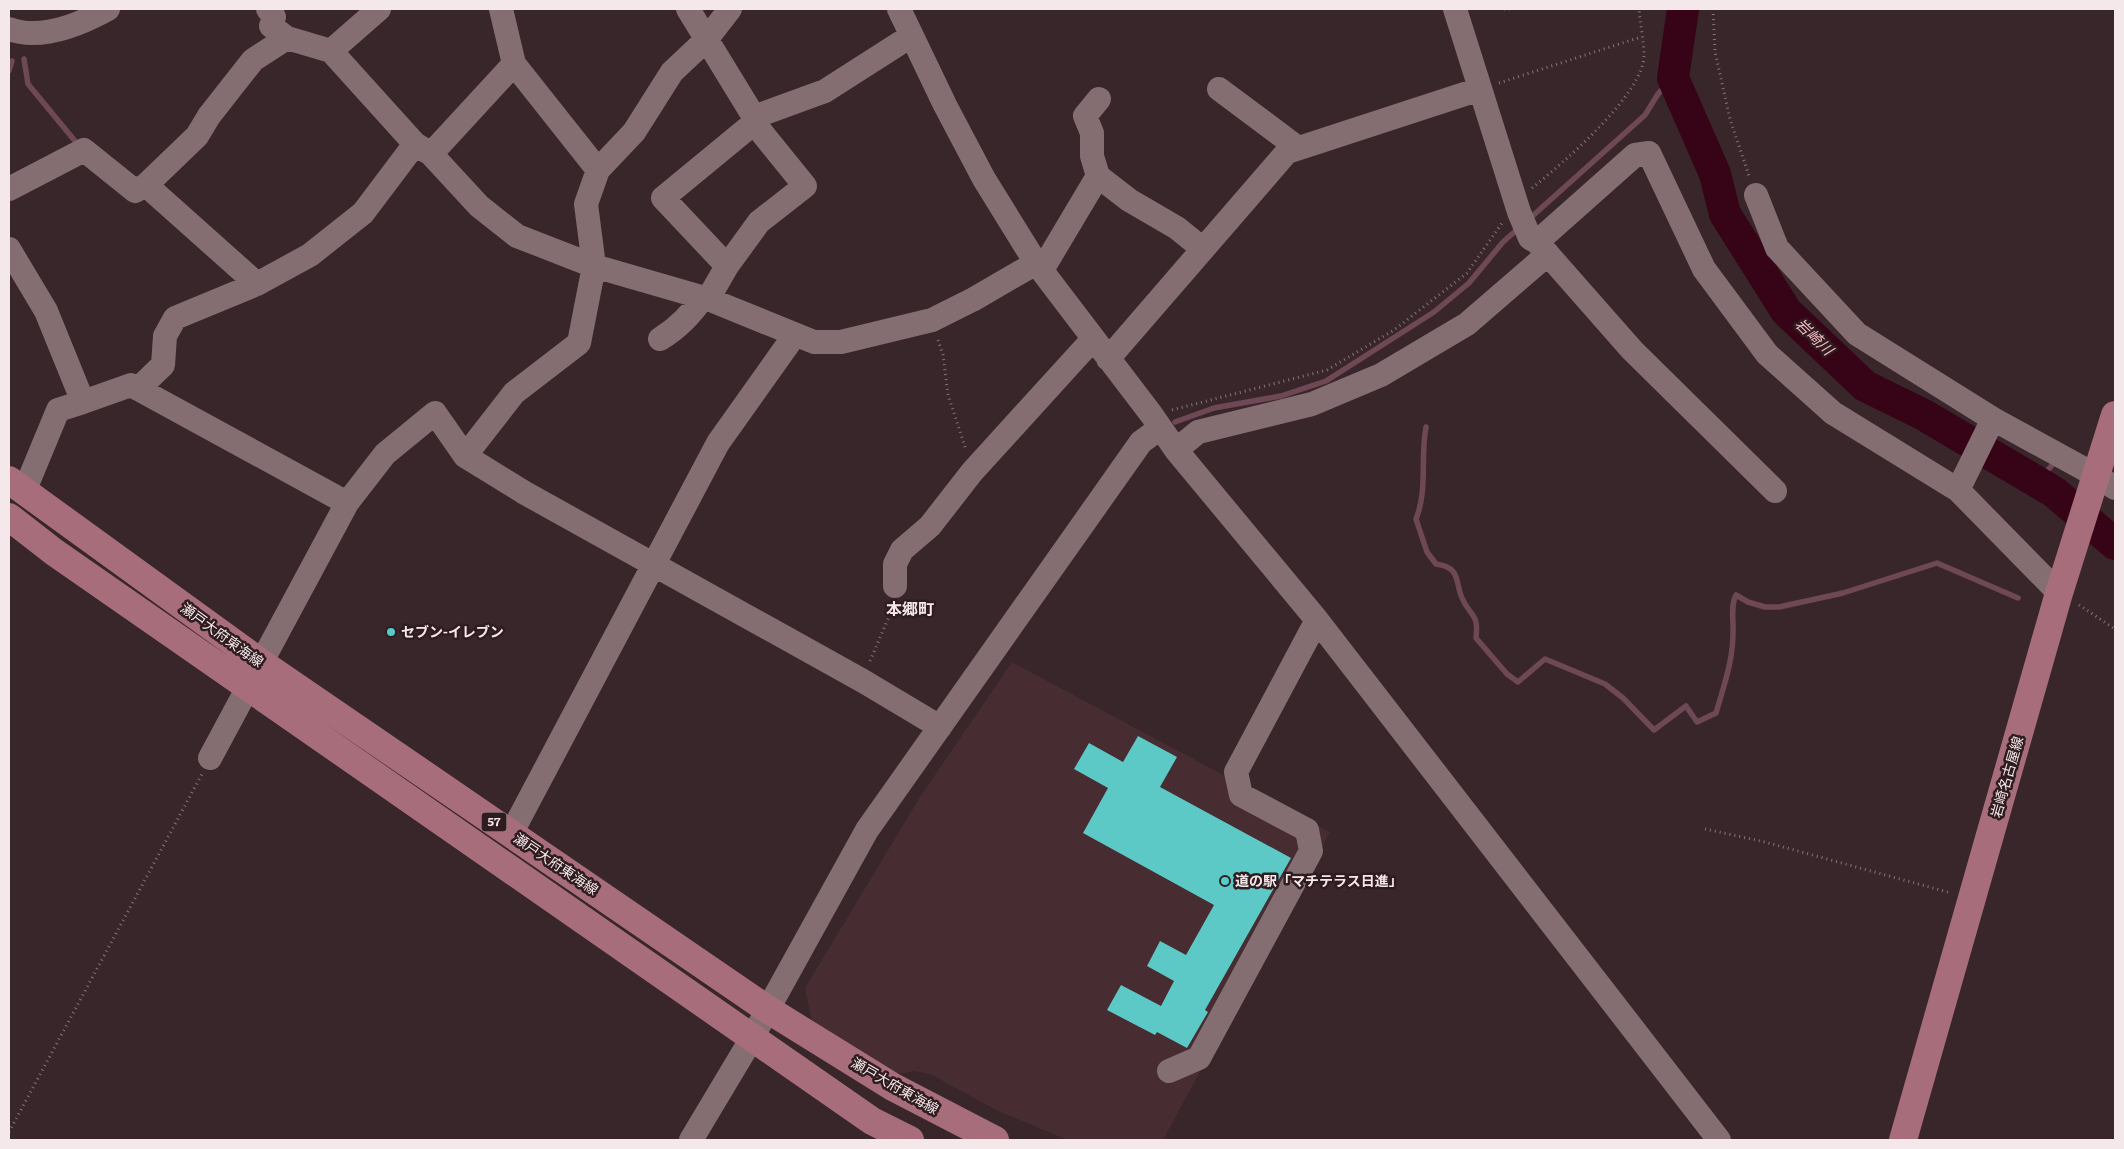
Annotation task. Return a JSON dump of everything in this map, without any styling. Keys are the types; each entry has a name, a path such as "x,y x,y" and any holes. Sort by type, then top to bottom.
{"main road":[{"name":"岩崎名古屋線","path":"1902,1140 2061,587 2102,482 2115,415"},
{"name":"瀬戸大府東海線","path":"16,486 260,662 767,1009 893,1088 995,1140"},
{"name":"瀬戸大府東海線","path":"9,517 54,552 248,688 872,1121 910,1140"}],"street":[{"path":"9,29 22,34 42,34 91,18 108,9"},
{"path":"268,9 274,17 271,26 287,38 331,51 423,149 480,206 517,236 594,266 706,298 794,336 814,342 841,342 932,320 1039,266 1098,176"},
{"path":"331,51 379,9"},
{"path":"501,9 514,64 598,170"},
{"path":"660,339 675,330 706,298 759,222 805,186 754,120 688,9"},
{"path":"466,456 514,393 579,342 594,266 586,204 598,170 634,132 672,72 706,40 730,9"},
{"path":"900,9 911,36 984,179 1039,266 1176,450 1316,620 1719,1140"},
{"path":"1455,9 1518,207 1538,244 1632,350 1775,492"},
{"path":"727,266 663,198 754,120 825,91 911,36"},
{"path":"9,189 84,150 135,191 146,186 197,136 209,116 254,60 287,38"},
{"path":"138,389 163,365 165,336 175,318 257,284 310,255 363,213 423,149 514,64"},
{"path":"1219,89 1298,148"},
{"path":"1108,359 1287,152 1480,89"},
{"path":"1099,99 1085,116 1092,134 1092,156 1098,176 1129,200 1177,228 1203,249"},
{"path":"1176,450 1198,432 1312,404 1381,375 1467,324 1538,244 1635,155 1649,153 1704,269 1767,354 1833,413 1960,487 2061,587"},
{"path":"146,186 257,284"},
{"path":"1756,195 1777,248 1857,334 1991,423 2102,482"},
{"path":"9,249 46,311 83,402"},
{"path":"511,834 718,443 794,336"},
{"path":"895,586 896,557 930,526 972,472 1093,339"},
{"path":"16,486 58,410 131,385 347,503"},
{"path":"210,758 347,503 386,454 435,413 466,456 525,493 863,681 940,727"},
{"path":"691,1140 752,1038 867,830 1155,421"},
{"path":"1960,487 1991,423"},
{"path":"1169,1071 1199,1058 1311,851 1306,830 1241,795 1236,772 1316,620"}],"path":[{"path":"1504,9 1512,9"},
{"path":"1155,421 1327,370 1394,330 1467,273 1518,207 1624,100 1638,78 1644,55 1639,9"},
{"path":"1713,9 1716,52 1730,119 1756,195"},
{"path":"1480,89 1641,37"},
{"path":"932,320 943,355 948,395 972,472"},
{"path":"863,681 874,649 894,603 897,590 895,586"},
{"path":"2061,587 2115,629"},
{"path":"9,1132 210,758"},
{"path":"1705,828 1765,842 1972,898"}],"shaded area":[{"name":"道の駅「マチテラス日進」","path":"1012,662 1330,832 1163,1140 1068,1140 998,1111 930,1074 914,1071 900,1074 889,1070 812,1022 805,988 920,797"}],"building":[{"name":"道の駅「マチテラス日進」","path":"1138,736 1177,757 1160,787 1291,858 1205,1010 1208,1012 1187,1048 1157,1032 1155,1035 1107,1010 1121,985 1161,1006 1174,981 1147,966 1160,941 1186,955 1214,905 1083,833 1108,788 1074,769 1089,743 1123,762"}],"waterway":[{"name":"岩崎川","path":"1683,9 1673,78 1715,174 1725,214 1786,311 1865,386 1924,415 2054,492 2115,544"},
{"path":"24,59 28,84 75,141"},
{"path":"9,71 12,61"},
{"path":"1528,220 1645,115 1658,94 1673,78"},
{"path":"1175,422 1214,408 1281,396 1326,381 1434,312 1469,283 1503,242 1520,227"},
{"path":"1426,427 1422,496 1416,519 1427,552 1436,564 1450,568 1456,576 1462,598 1475,619 1476,638 1507,674 1518,682 1545,659 1605,684 1623,698 1654,730 1686,706 1697,722 1716,713 1730,659 1733,638 1733,606 1736,595 1748,602 1765,607 1779,607 1843,593 1937,563 2018,598"},
{"path":"2038,482 2057,459"}],"place":[{"name":"セブン-イレブン","path":"391,632"},
{"name":"道の駅「マチテラス日進」","path":"1225,881"}],"district":[{"name":"本郷町","path":"910,609"}]}
